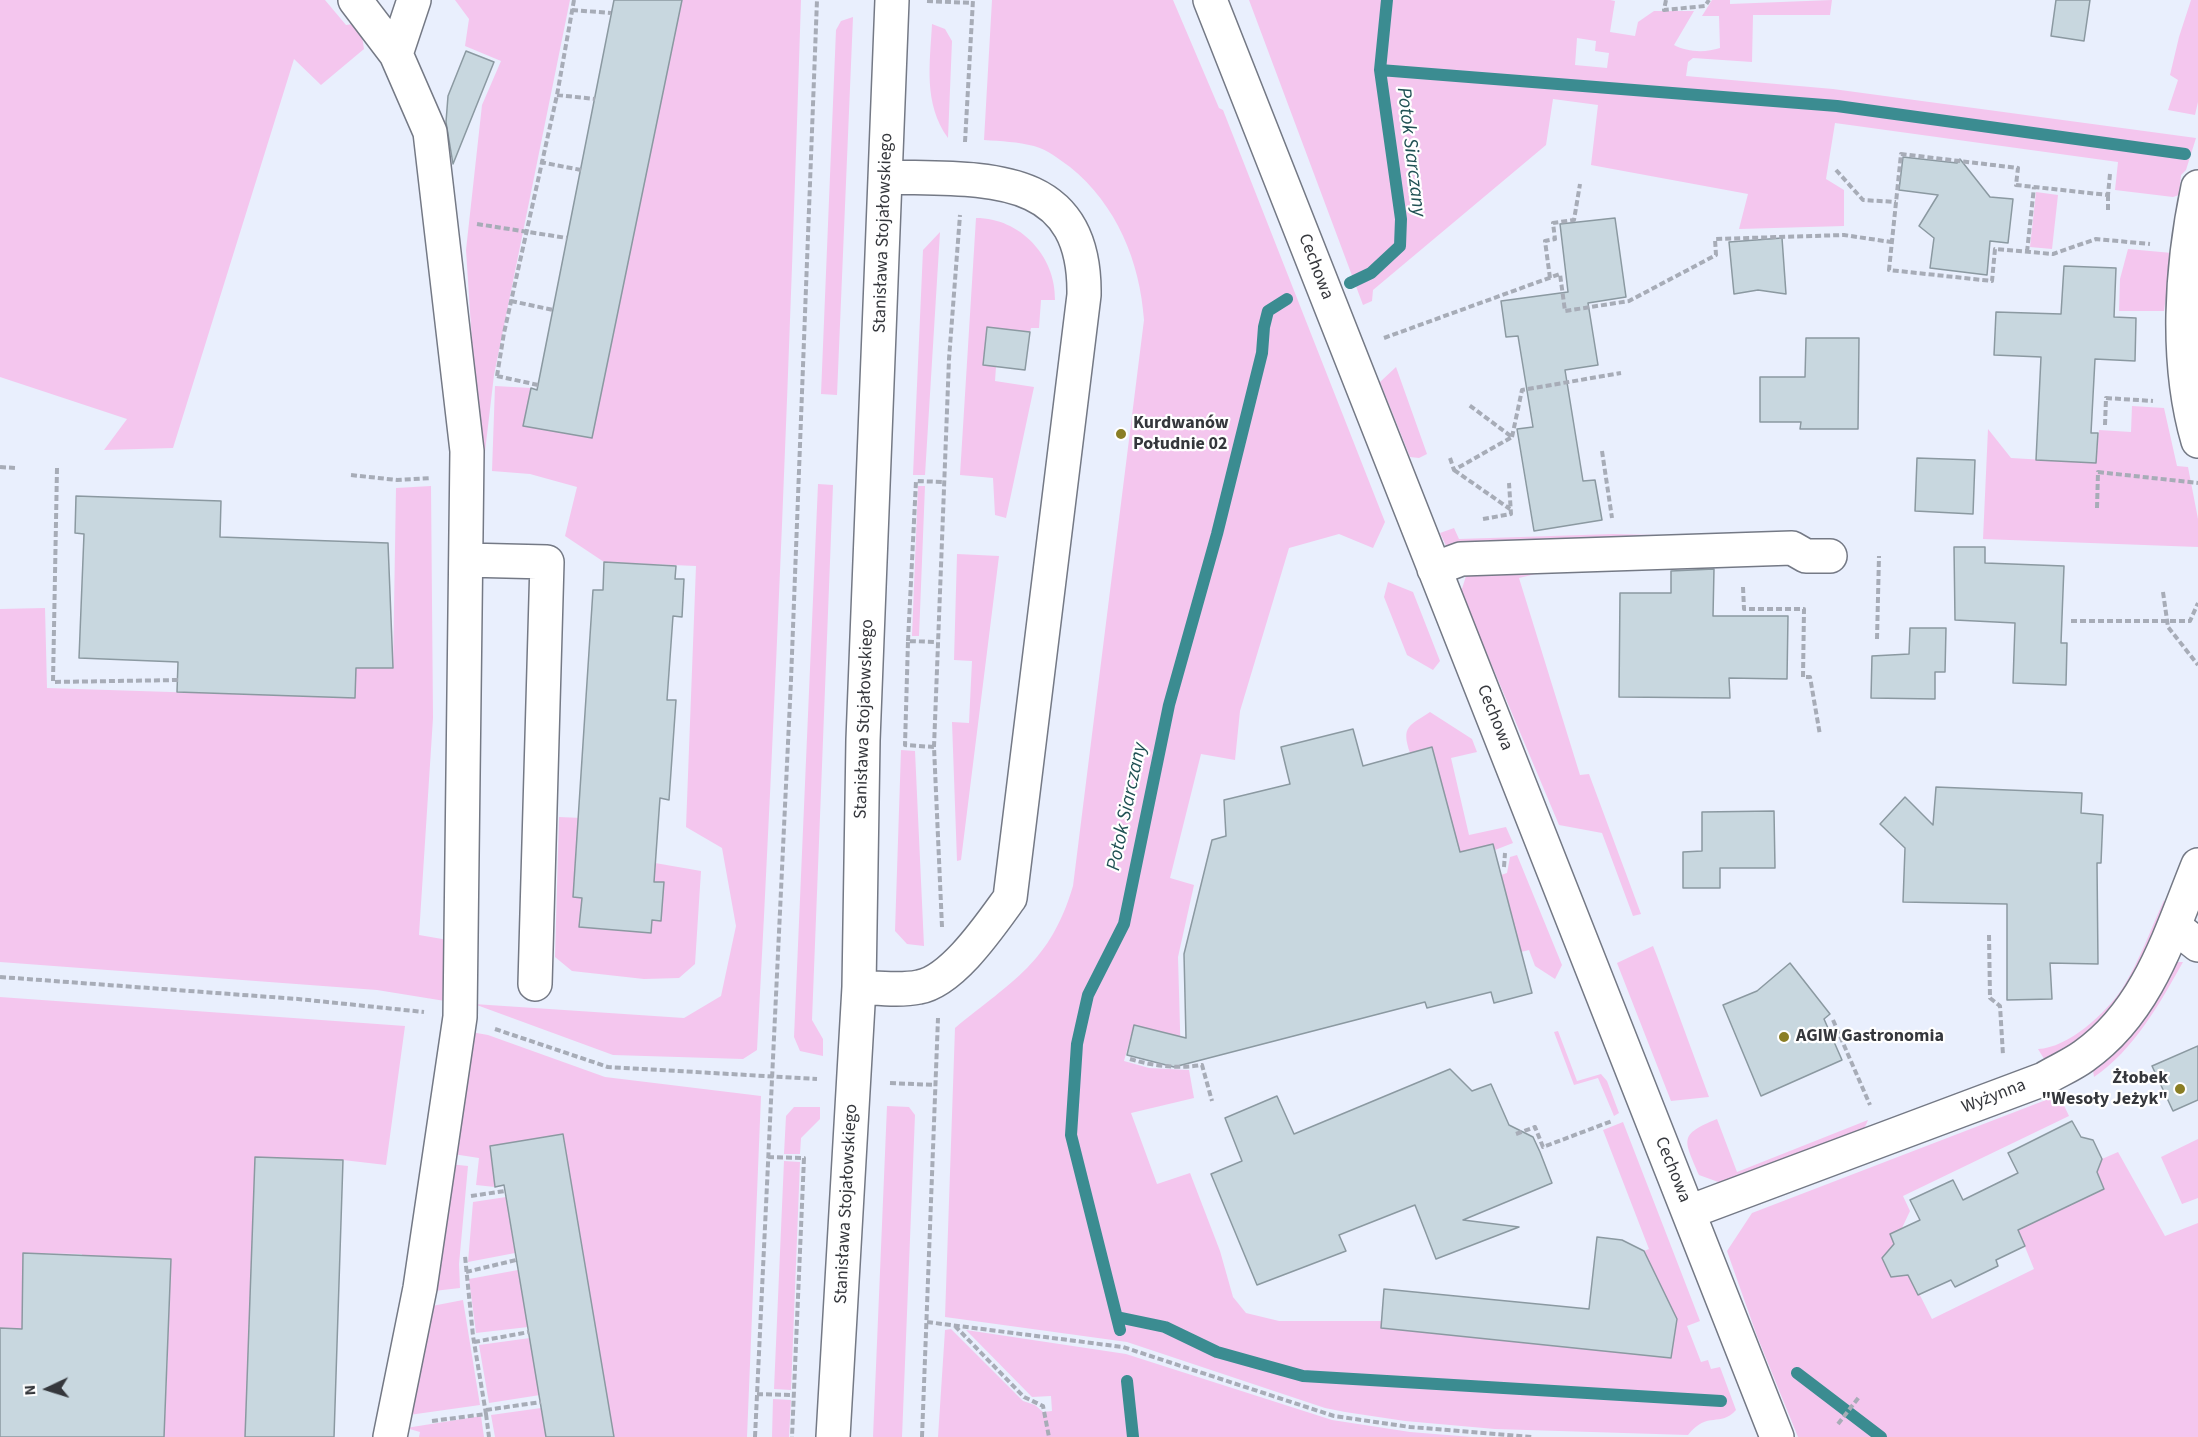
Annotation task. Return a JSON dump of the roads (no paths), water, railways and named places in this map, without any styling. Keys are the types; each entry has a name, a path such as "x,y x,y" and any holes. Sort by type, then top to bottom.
{"street":[{"path":"355,0 396,54 430,132 467,451 460,1017 420,1288 391,1431"},
{"path":"396,54 414,0"},
{"name":"Stanisława Stojałowskiego","path":"833,1437 859,987 862,740 887,177 892,0"},
{"name":"Cechowa","path":"1210,0 1777,1437"},
{"path":"859,987 906,989 930,983 975,946 1010,898 1084,295 1082,252 1073,232 1062,214 1038,196 992,182 887,177"},
{"path":"2198,187 2186,382 2198,441"},
{"path":"1434,569 1461,559 1697,551 1792,548 1806,556 1830,556"},
{"path":"466,560 547,562 535,984"},
{"name":"Wyżynna","path":"1689,1212 2044,1079 2084,1056 2109,1034 2134,1006 2154,972 2186,936 2198,865"}],"waterway":[{"name":"Potok Siarczany","path":"1350,283 1371,273 1400,246 1401,219 1380,70 1387,0"},
{"path":"1380,70 1837,106 2185,154"},
{"name":"Potok Siarczany","path":"1120,1330 1071,1135 1077,1044 1088,995 1124,924 1169,705 1217,534 1262,353 1268,311 1287,299"},
{"path":"1117,1317 1165,1327 1217,1352 1303,1376 1721,1401"},
{"path":"1797,1373 1881,1437"},
{"name":"Potok Siarczany","path":"1127,1381 1133,1437"}],"place":[{"name":"Kurdwanów Południe 02","path":"1121,434"},
{"name":"AGIW Gastronomia","path":"1784,1037"},
{"name":"Żłobek \"Wesoły Jeżyk\"","path":"2180,1089"}]}
